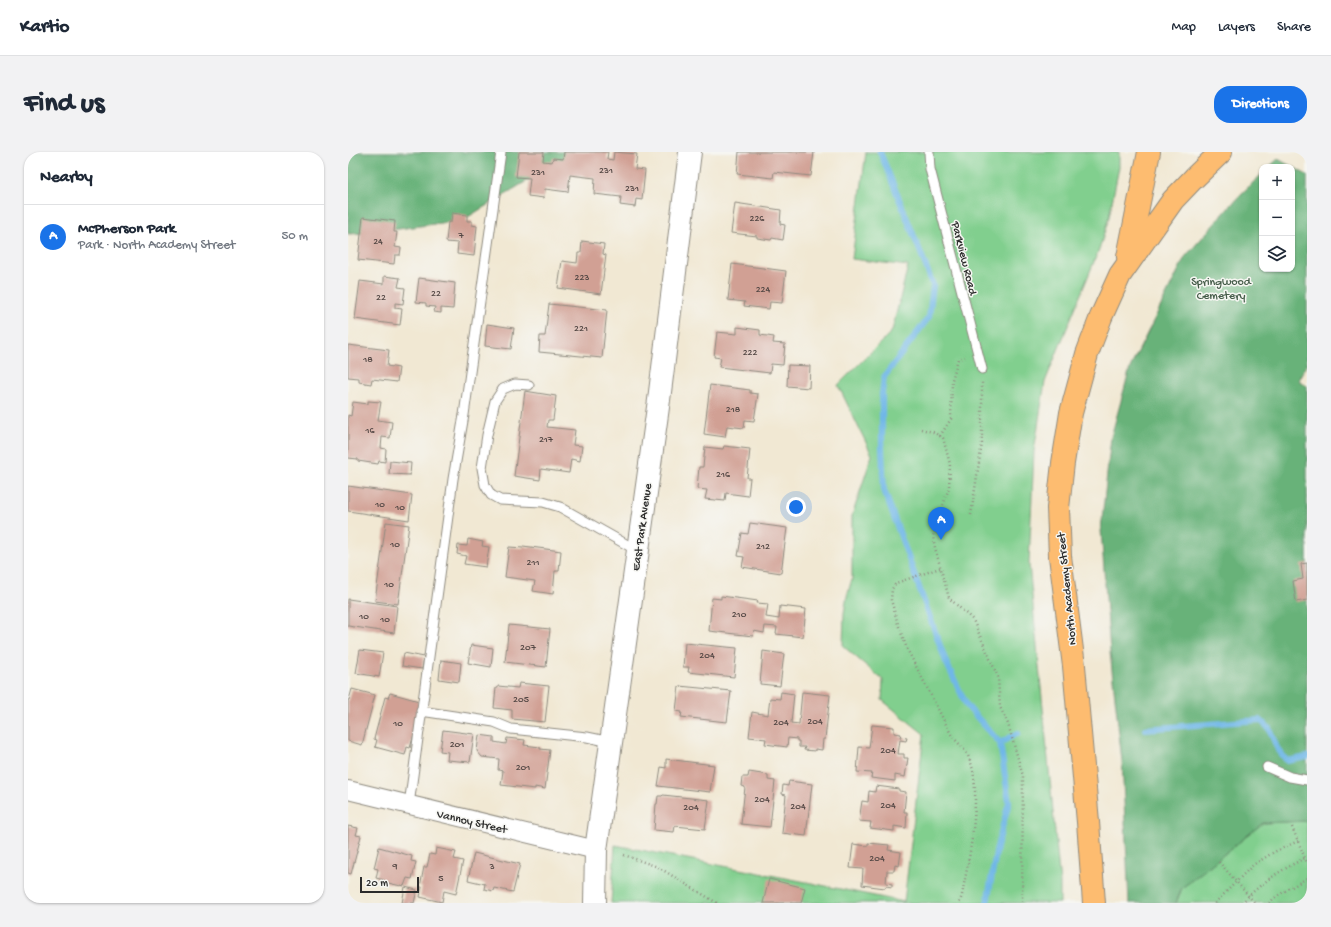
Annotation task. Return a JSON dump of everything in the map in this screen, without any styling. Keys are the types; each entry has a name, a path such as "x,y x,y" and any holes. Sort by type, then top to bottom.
{"highway":[{"path":"1126,265 1149,152"},
{"name":"North Academy Street","path":"1094,903 1074,666 1060,556 1058,508 1070,413 1101,317 1120,275 1173,200 1221,152"}],"street":[{"name":"East Park Avenue","path":"595,903 596,850 659,400 690,152"},
{"name":"Vannoy Street","path":"348,790 596,850"}],"lane":[{"path":"409,805 452,487 464,415 501,152"},
{"name":"Parkview Road","path":"929,152 930,168 982,369"},
{"path":"529,385 515,384 504,389 495,401 487,435 482,468 485,485 491,495 500,500 512,502 543,502 560,507 638,552"},
{"path":"421,711 494,722 511,729 587,737 611,742"},
{"path":"1267,767 1290,777 1307,780"}],"path":[{"path":"940,436 951,418 952,380 958,359 978,353"},
{"path":"970,515 982,443 982,369"},
{"path":"921,429 933,432 943,438 950,464 949,488 933,536 940,568 949,598 973,620 998,677 1000,707 1008,724 1022,776 1022,903"},
{"path":"940,568 896,583 892,589 891,600 907,649 952,736 970,758 974,773 975,796 972,842 959,903"},
{"path":"1292,828 1307,863"},
{"path":"1216,903 1253,865 1274,852 1298,841"},
{"path":"624,854 658,867 717,903"},
{"path":"1242,903 1265,880 1284,868 1305,858"},
{"path":"1219,862 1256,903"},
{"path":"1269,903 1277,896 1307,878"}],"green space":[{"path":"348,152 574,152 463,220 370,233 348,234"},
{"path":"866,152 1119,152 1119,167 1109,217 1100,247 1045,382 1034,451 1029,564 1060,883 1060,903 611,903 615,845 904,902 924,734 882,700 883,680 843,646 844,613 852,579 852,516 872,455 838,385 892,331 908,266 852,259"},
{"path":"1278,159 1287,164 1272,164"},
{"name":"Springwood Cemetery","path":"1295,168 1307,175 1307,364 1298,380 1307,386 1307,821 1263,823 1182,888 1176,903 1129,903 1122,761 1110,652 1101,529 1111,437 1130,368 1185,257 1240,195 1259,177 1259,272 1295,272"},
{"path":"1307,821 1307,903 1176,903 1182,888 1263,823"}],"building":[{"path":"519,152 544,152 543,161 552,162 553,158 563,159 564,152 608,152 607,159 613,160 614,152 637,154 635,169 645,170 642,200 636,199 635,207 620,205 621,197 594,194 595,178 570,175 568,192 545,189 544,198 528,196 530,178 516,177"},
{"path":"739,152 814,152 811,176 774,172 773,178 737,174"},
{"path":"735,203 781,210 780,224 785,225 783,240 772,238 771,240 757,238 757,236 731,233"},
{"path":"452,213 467,215 467,221 472,221 472,225 477,226 474,256 457,254 458,243 446,242 448,222 451,222"},
{"path":"363,217 395,221 394,232 397,232 395,247 401,248 400,255 395,255 394,264 358,260"},
{"path":"582,241 604,244 603,254 606,255 601,294 558,288 562,261 577,263 578,253 581,253"},
{"path":"732,264 786,271 782,303 770,302 769,309 744,306 745,302 728,300"},
{"path":"384,276 400,278 398,287 405,288 403,304 395,303 395,308 402,309 400,325 355,319 360,281 384,284"},
{"path":"419,278 455,283 453,309 441,308 441,313 434,312 435,307 426,306 426,303 416,302"},
{"path":"549,304 607,310 602,358 539,352 540,336 545,336"},
{"path":"487,324 514,328 511,349 485,346"},
{"path":"737,327 760,330 760,335 774,337 773,343 785,344 783,365 771,364 770,373 719,367 721,358 714,357 717,332 737,334"},
{"path":"348,345 389,350 387,366 399,368 397,382 372,379 371,384 359,382 359,378 348,377"},
{"path":"788,365 810,366 809,388 787,386"},
{"path":"710,385 750,390 750,393 758,394 754,421 745,420 744,428 727,426 725,437 704,434"},
{"path":"525,391 556,396 553,420 548,420 547,427 575,430 573,445 582,446 580,461 571,459 569,473 541,469 540,480 514,476"},
{"path":"368,401 381,402 378,420 392,422 390,438 382,437 381,448 386,449 385,462 379,461 378,464 348,458 348,415 351,416 353,402 368,404"},
{"path":"724,446 750,449 747,478 750,478 748,496 726,493 725,501 705,499 707,490 697,489 699,467 703,467 705,447 723,449"},
{"path":"390,461 411,463 410,475 389,474"},
{"path":"348,486 412,495 409,520 348,511"},
{"path":"386,522 409,525 398,604 375,601"},
{"path":"750,523 787,528 781,573 742,567 744,557 738,556 742,533 748,534"},
{"path":"468,539 483,542 482,546 489,547 486,567 464,564 466,556 457,554 458,545 467,546"},
{"path":"523,546 561,551 559,571 555,571 553,594 533,591 535,581 505,577 509,547 523,548"},
{"path":"1307,563 1307,600 1296,602 1293,581 1303,579 1301,564"},
{"path":"721,596 758,601 757,603 768,604 766,617 779,619 780,606 806,609 803,637 776,634 777,627 765,626 764,633 754,631 753,636 709,631 712,598 721,599"},
{"path":"348,599 397,606 394,633 348,626"},
{"path":"509,625 550,629 546,667 505,662"},
{"path":"685,643 737,648 734,677 688,672 689,667 683,667"},
{"path":"471,645 493,648 491,667 468,663"},
{"path":"360,650 383,653 379,677 356,673"},
{"path":"763,651 784,654 780,686 760,684"},
{"path":"404,653 424,657 422,669 402,666"},
{"path":"441,660 461,663 459,682 439,679"},
{"path":"519,683 549,686 545,722 512,719 512,710 494,708 496,688 498,688 498,686 518,688"},
{"path":"679,686 731,691 727,722 681,717 682,712 676,711"},
{"path":"352,689 375,695 362,745 348,741 348,700"},
{"path":"781,692 794,694 791,723 799,724 802,692 830,695 825,739 823,739 822,750 804,750 805,747 799,747 799,741 797,741 797,739 788,738 787,747 765,744 766,739 749,737 752,712 768,715 770,698 780,699"},
{"path":"390,693 419,701 418,704 422,706 410,748 407,747 405,755 375,747 377,740 374,739 385,697 388,698"},
{"path":"872,725 894,727 894,733 901,734 900,737 907,738 906,741 900,740 898,754 904,754 904,758 908,758 905,777 895,775 895,781 871,778 872,773 857,772 859,747 869,748"},
{"path":"443,730 474,734 470,762 447,760 448,752 440,751"},
{"path":"479,735 494,737 494,742 506,744 507,738 525,740 524,745 550,750 545,789 501,785 503,771 498,770 499,759 482,757 477,751"},
{"path":"666,759 714,765 710,792 658,786 661,767 666,768"},
{"path":"749,772 768,775 768,780 775,781 770,827 741,824 745,787 741,786 742,777 748,777"},
{"path":"789,781 812,784 806,836 782,833 786,795 782,794 783,785 788,786"},
{"path":"876,786 899,789 899,791 906,792 904,812 907,812 906,828 894,826 894,831 870,828 871,822 859,821 862,801 868,802 869,791 875,792"},
{"path":"663,795 709,800 705,829 675,826 674,832 654,830 658,796"},
{"path":"348,826 358,828 356,835 361,836 351,874 348,873"},
{"path":"868,843 889,845 888,850 901,852 899,866 895,865 894,871 887,871 886,883 892,884 892,887 886,886 885,888 862,885 863,869 850,868 853,844 868,846"},
{"path":"379,847 412,856 411,861 416,862 412,879 407,878 404,886 384,882 384,880 376,878 378,869 374,868"},
{"path":"436,848 456,852 454,859 463,861 456,894 444,891 442,902 420,897 422,887 420,887 424,867 427,867 430,854 435,855"},
{"path":"474,853 520,864 513,892 494,888 493,891 484,889 485,884 468,880"},
{"path":"769,879 805,888 801,903 763,903"},
{"path":"405,887 417,890 414,903 402,903"}],"waterway":[{"path":"880,152 933,285 929,317 884,377 882,394 884,490 946,662 967,706 1000,743 1009,802 997,847 987,903"},
{"path":"1145,729 1260,720 1269,728 1277,748 1287,761 1307,757"},
{"path":"1000,743 1018,733"}],"place":[{"name":"McPherson Park","path":"941,540"}]}
